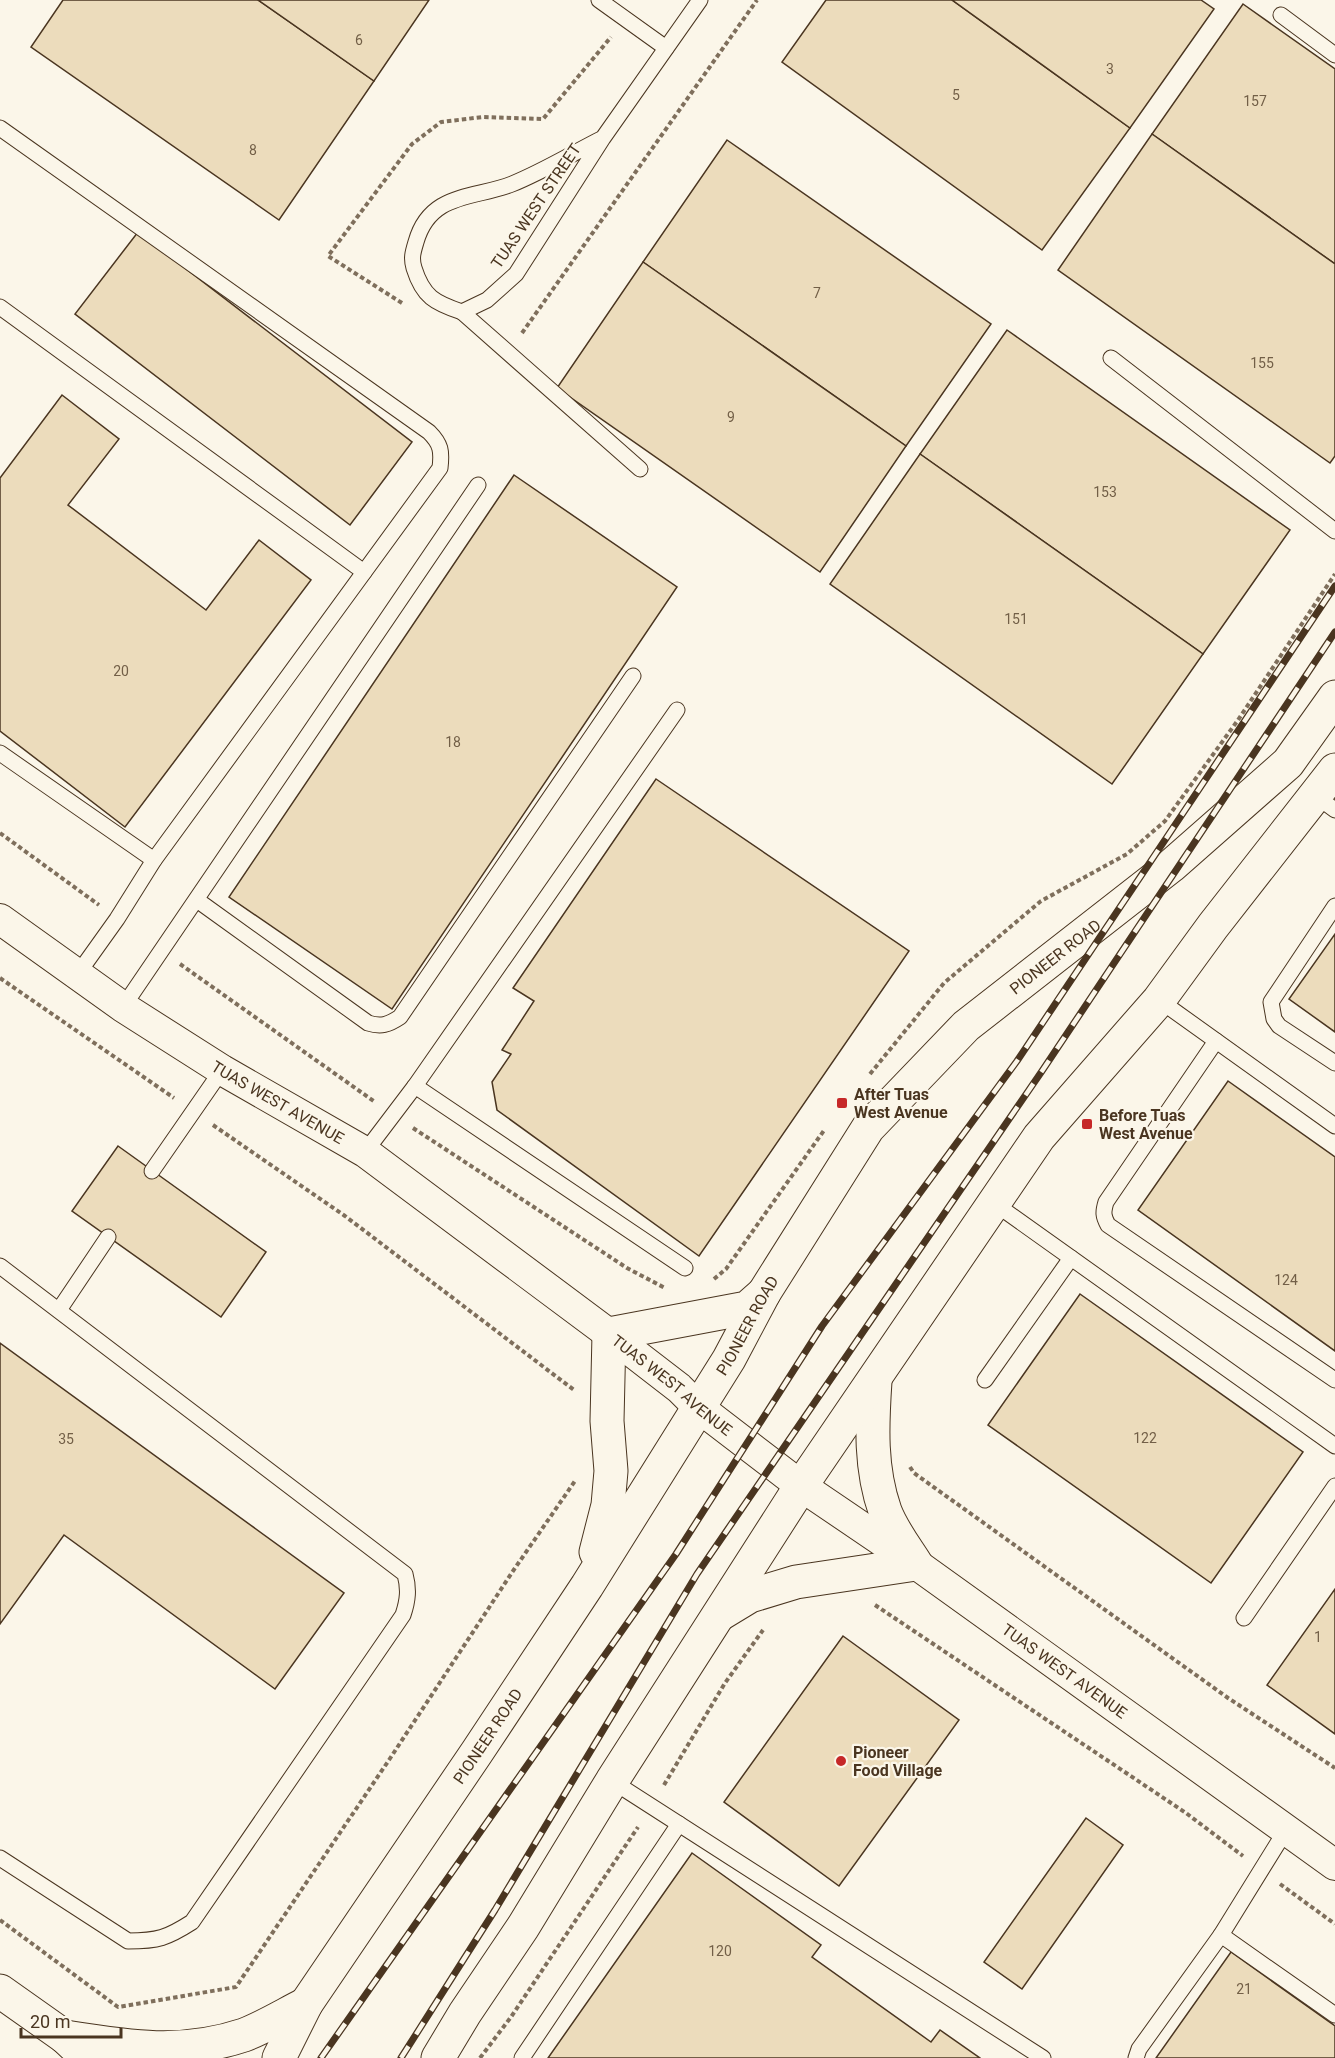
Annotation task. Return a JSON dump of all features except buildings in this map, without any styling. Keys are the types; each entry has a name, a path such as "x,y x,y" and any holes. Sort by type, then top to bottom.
{"street":[{"name":"PIONEER ROAD","path":"279,2058 306,2004 587,1586 729,1359 764,1293 868,1128 966,1026 1171,866 1288,763 1335,697"},
{"path":"438,2058 801,1486 1039,1137 1159,1000 1213,926 1325,803 1335,770"},
{"name":"TUAS WEST AVENUE","path":"0,919 123,1007 222,1070 365,1152 609,1334 679,1388 698,1407 801,1486 916,1564 1335,1865"},
{"path":"587,1586 608,1506 611,1471 607,1421 609,1334 747,1308 764,1293"},
{"path":"721,1613 750,1596 796,1582 916,1564 886,1513 874,1469 871,1431 875,1379"},
{"path":"0,1991 76,2047 173,2049 219,2042 246,2034 306,2004"}],"lane":[{"path":"599,0 666,48"},
{"name":"TUAS WEST STREET","path":"603,138 511,184 440,205 419,231 411,258 419,284 438,304 462,312 487,300 516,274 694,2"},
{"path":"1281,15 1335,55"},
{"path":"0,128 429,432 442,450 440,468 153,860 117,919 77,975"},
{"path":"0,308 364,572"},
{"path":"462,312 640,469"},
{"path":"1111,358 1335,531"},
{"path":"123,1007 478,485"},
{"path":"197,900 368,1023 380,1027 390,1024 400,1017 633,676"},
{"path":"365,1152 415,1086 677,710"},
{"path":"0,753 153,860"},
{"path":"1335,906 1272,1002 1274,1019 1279,1026 1335,1063"},
{"path":"1159,1000 1335,1126"},
{"path":"1216,1041 1106,1203 1103,1211 1104,1218 1108,1225 1335,1380"},
{"path":"152,1171 222,1070"},
{"path":"415,1086 685,1268"},
{"path":"994,1203 1335,1446"},
{"path":"59,1310 108,1237"},
{"path":"985,1380 1071,1258"},
{"path":"0,1266 405,1574 409,1587 408,1602 403,1615 192,1922 172,1935 148,1941 128,1941 0,1858"},
{"path":"1244,1618 1335,1486"},
{"path":"612,1781 1044,2058"},
{"path":"522,2058 679,1824"},
{"path":"1136,2058 1139,2049 1221,1935 1286,1830"},
{"path":"1221,1935 1335,2015"}],"path":[{"path":"508,352 757,0"},
{"path":"408,307 328,256 412,144 441,122 483,117 543,119 626,19"},
{"path":"864,1080 944,983 1041,901 1127,854 1165,820 1238,720 1335,574"},
{"path":"0,833 117,919"},
{"path":"161,951 393,1115 627,1268 665,1289 675,1288"},
{"path":"0,978 345,1216 578,1394"},
{"path":"712,1281 726,1269 828,1125"},
{"path":"908,1465 914,1473 1228,1698 1335,1767"},
{"path":"0,1920 118,2007 182,1998 236,1987 513,1571 580,1475"},
{"path":"870,1602 1186,1813 1335,1924"}],"railway":[{"path":"321,2058 676,1554 822,1326 1017,1061 1335,586"},
{"path":"401,2058 495,1910 697,1574 1042,1071 1335,632"}],"place":[{"name":"After Tuas West Avenue","path":"842,1103"},
{"name":"Before Tuas West Avenue","path":"1087,1124"},
{"name":"Pioneer Food Village","path":"841,1761"}]}
